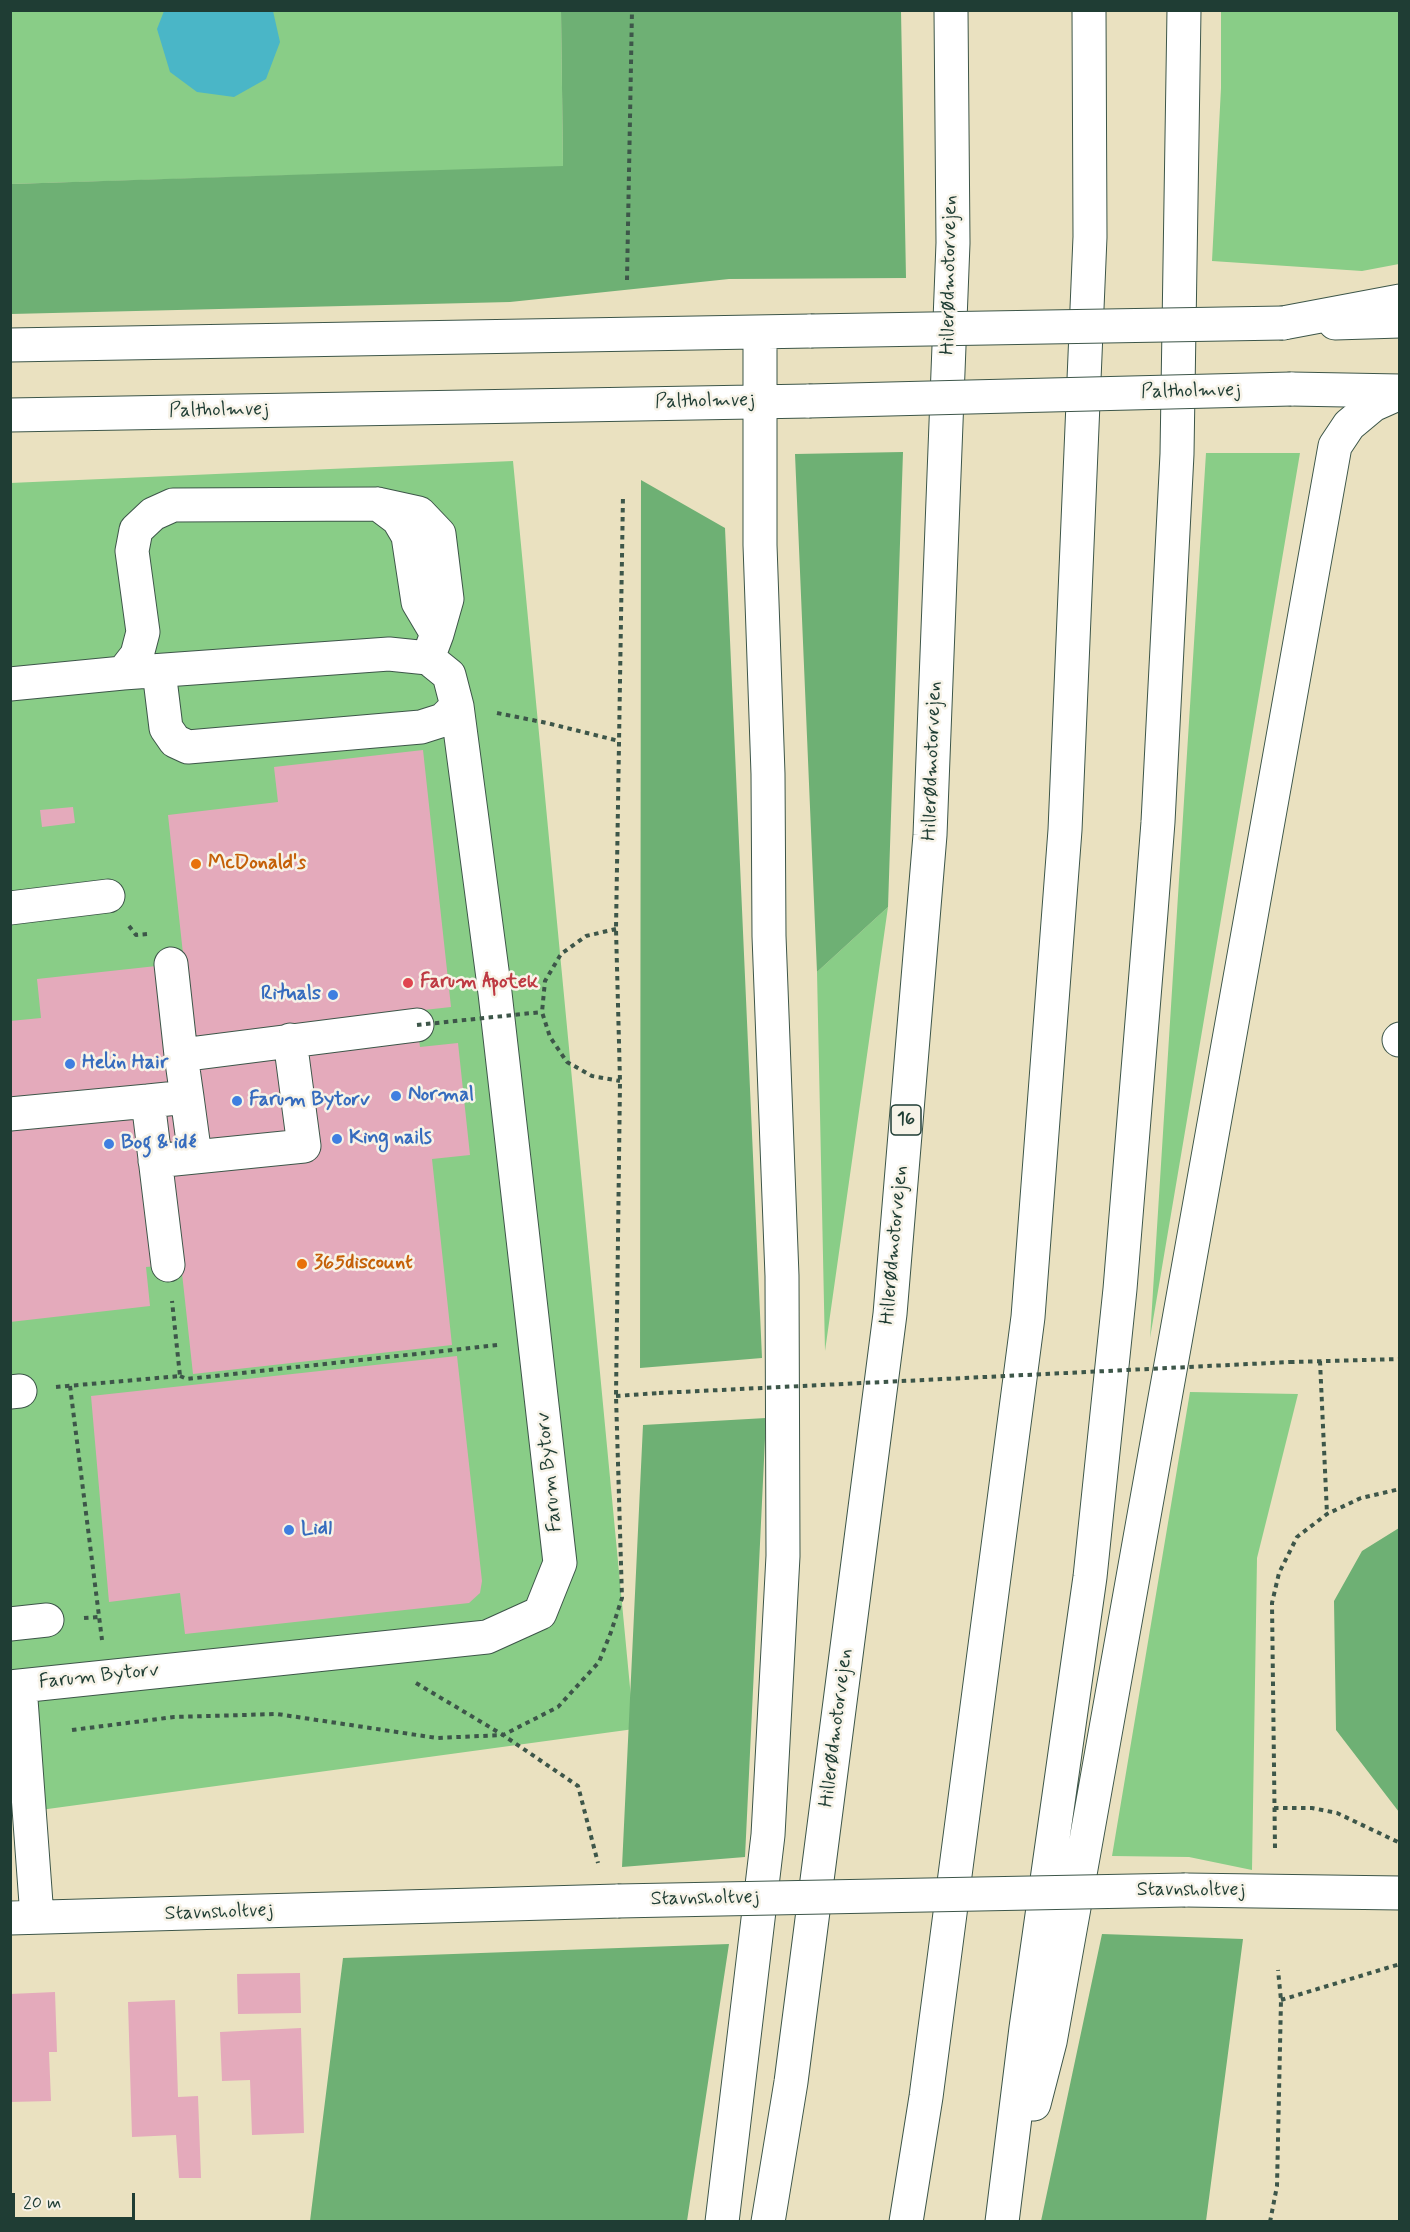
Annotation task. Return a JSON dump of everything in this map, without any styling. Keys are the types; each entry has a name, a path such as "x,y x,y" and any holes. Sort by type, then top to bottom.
{"main road":[{"name":"Hillerødmotorvejen","path":"768,2222 791,2082 890,1314 930,835 953,243 951,10"},
{"path":"906,2222 928,2086 1028,1317 1065,830 1090,237 1089,10"},
{"path":"1003,2222 1026,2028 1090,1577 1120,1289 1151,912 1158,822 1177,454 1184,10"},
{"path":"1283,323 1400,301"},
{"path":"10,345 1400,321"},
{"path":"722,2222 768,1835 783,1556 782,1276 769,936 768,774 760,545 760,332"},
{"name":"Paltholmvej","path":"10,415 808,401 1291,389 1400,392"},
{"path":"1003,2222 1050,2042 1335,446 1349,425 1373,405 1400,392"},
{"path":"10,684 287,660 389,654 432,646 447,599 439,534 419,513 378,504 173,505 153,514 136,530 132,551 143,632 137,655 123,673"},
{"name":"Farum Bytorv","path":"24,1917 16,1686 487,1637 540,1613 560,1563 495,993 457,706 449,675 432,646"},
{"path":"159,671 166,728 175,741 188,747 421,727 443,720 457,706"},
{"path":"10,908 108,896"},
{"path":"171,964 195,1156"},
{"path":"181,1055 417,1025"},
{"path":"155,1161 304,1146 290,1040"},
{"path":"10,1114 187,1097"},
{"path":"148,1101 168,1265"},
{"path":"10,1624 47,1620"},
{"name":"Stavnsholtvej","path":"24,1917 618,1901 1185,1890 1400,1893"}],"path":[{"path":"627,280 632,10"},
{"path":"457,706 547,723 619,741"},
{"path":"108,896 136,935 165,933 171,964"},
{"path":"616,929 586,936 561,954 545,981 542,1012 550,1037 567,1062 591,1076 620,1081"},
{"path":"417,1025 542,1012"},
{"path":"168,1265 180,1376"},
{"path":"15,1391 180,1376 187,1379 536,1341"},
{"path":"616,1396 1320,1360 1400,1359"},
{"path":"1320,1360 1327,1514"},
{"path":"70,1386 107,1677"},
{"path":"1275,1848 1272,1603 1279,1573 1297,1537 1327,1514 1361,1498 1400,1489"},
{"path":"411,1680 502,1735 578,1786 600,1868 618,1901"},
{"path":"1274,1808 1312,1808 1337,1813 1400,1844"},
{"path":"1281,2000 1400,1964"},
{"path":"1270,2222 1277,2186 1281,2000 1278,1970"}],"green space":[{"path":"10,11 561,11 563,167 11,184"},
{"path":"561,11 901,11 906,278 729,279 510,302 11,314 11,184 563,166"},
{"path":"1221,11 1399,11 1399,264 1362,271 1212,261 1221,88"},
{"path":"903,452 888,907 817,972 795,454"},
{"path":"1206,453 1300,453 1150,1338"},
{"path":"513,461 634,1729 11,1814 10,483"},
{"path":"641,480 725,528 762,1358 640,1368"},
{"path":"888,907 825,1351 817,972"},
{"path":"1190,1392 1298,1394 1257,1558 1252,1870 1189,1857 1112,1856"},
{"path":"766,1418 745,1857 622,1867 643,1425"},
{"path":"1399,1528 1399,1812 1336,1730 1334,1601 1362,1551"},
{"path":"1102,1934 1243,1939 1206,2221 1041,2221"},
{"path":"729,1944 687,2221 310,2221 343,1958"}],"water":[{"path":"164,11 273,11 280,42 266,79 234,97 197,92 170,72 157,29"}],"building":[{"name":"Farum Bytorv","path":"423,750 451,1007 415,1011 420,1047 458,1043 470,1155 432,1159 452,1345 193,1374 181,1264 146,1267 150,1306 10,1322 10,1021 41,1018 37,979 184,963 168,815 278,802 274,767"},
{"path":"73,807 75,823 42,827 40,810"},
{"name":"Lidl","path":"457,1356 482,1581 480,1593 469,1603 185,1634 180,1593 109,1602 91,1396"},
{"path":"300,1973 301,2013 238,2014 237,1974"},
{"path":"55,1992 57,2052 49,2052 51,2101 10,2102 10,1994"},
{"path":"175,2000 178,2097 198,2096 201,2178 179,2178 176,2135 132,2137 128,2002"},
{"path":"301,2028 304,2133 252,2135 250,2080 222,2081 220,2032"}],"place":[{"name":"McDonald's","path":"196,864"},
{"name":"Farum Apotek","path":"408,983"},
{"name":"Rituals","path":"333,995"},
{"name":"Helin Hair","path":"70,1064"},
{"name":"Normal","path":"396,1096"},
{"name":"Farum Bytorv","path":"237,1101"},
{"name":"King nails","path":"337,1139"},
{"name":"Bog & idé","path":"109,1144"},
{"name":"365discount","path":"302,1264"},
{"name":"Lidl","path":"289,1530"}]}
